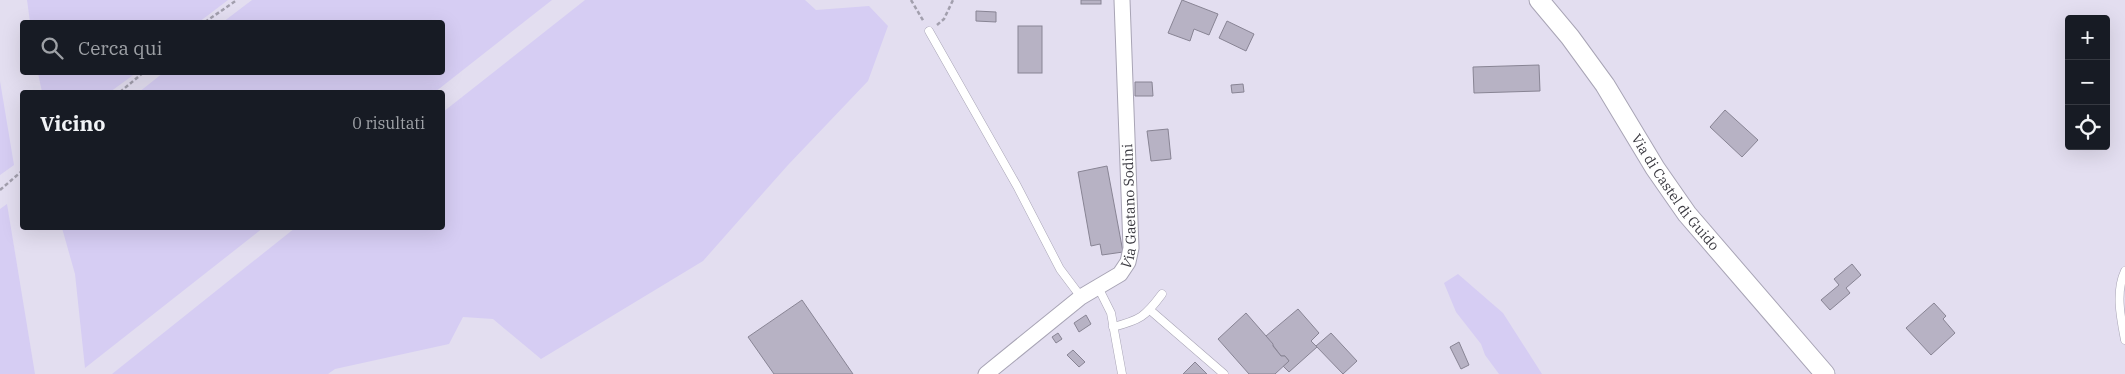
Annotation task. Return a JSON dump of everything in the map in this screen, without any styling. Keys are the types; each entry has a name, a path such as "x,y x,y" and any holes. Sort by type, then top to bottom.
{"street":[{"name":"Via Gaetano Sodini","path":"986,374 1081,297 1125,270 1131,254 1122,0"},
{"name":"Via di Castel di Guido","path":"1539,0 1606,85 1655,168 1683,209 1723,258 1825,374"}],"lane":[{"path":"929,31 1017,186 1060,269 1081,297"},
{"path":"2125,271 2122,278 2120,300 2125,340"},
{"path":"1098,287 1111,312 1122,374"},
{"path":"1113,327 1137,320 1150,310 1162,294"},
{"path":"1150,310 1224,374"}],"path":[{"path":"208,20 237,0"},
{"path":"911,0 929,31 944,20 954,0"},
{"path":"122,90 140,75"},
{"path":"0,190 20,173"}],"shaded area":[{"path":"27,0 228,0 202,20 30,20"},
{"path":"252,0 552,0 438,90 142,90 160,75 445,75 445,20 226,20"},
{"path":"585,0 805,0 816,10 869,6 888,26 868,81 788,165 703,261 541,359 493,319 463,317 449,344 335,369 328,374 112,374 292,230 445,230 445,110"},
{"path":"39,75 133,75 113,90 42,90"},
{"path":"0,81 14,165 0,175"},
{"path":"7,204 35,374 0,374 0,209"},
{"path":"63,230 260,230 85,368 75,274"},
{"path":"1458,274 1503,313 1542,374 1499,374 1485,355 1481,344 1456,312 1444,283"}],"building":[{"path":"1081,0 1101,0 1101,4 1081,4"},
{"path":"1182,0 1218,14 1209,35 1194,29 1190,41 1168,33"},
{"path":"976,11 996,12 996,22 976,21"},
{"path":"1227,21 1254,34 1246,51 1219,38"},
{"path":"1018,26 1042,26 1042,73 1018,73"},
{"path":"1539,65 1540,91 1474,93 1473,67"},
{"path":"1135,82 1152,82 1153,96 1135,96"},
{"path":"1243,84 1244,92 1232,93 1231,85"},
{"path":"1725,110 1758,140 1742,157 1710,127"},
{"path":"1168,129 1171,159 1151,161 1147,131"},
{"path":"1107,166 1123,252 1102,255 1100,244 1091,246 1078,172"},
{"path":"1852,264 1861,275 1846,288 1850,293 1830,310 1821,300 1839,285 1834,279"},
{"path":"802,300 853,374 774,374 748,337"},
{"path":"1934,303 1946,316 1943,319 1955,333 1931,355 1906,328"},
{"path":"1298,309 1319,333 1311,341 1317,347 1289,372 1283,366 1289,361 1285,356 1281,356 1266,336"},
{"path":"1246,313 1281,356 1285,356 1289,361 1275,374 1249,374 1218,339"},
{"path":"1086,315 1091,324 1079,332 1074,323"},
{"path":"1058,333 1062,339 1056,343 1052,337"},
{"path":"1331,333 1357,361 1343,374 1316,346"},
{"path":"1459,342 1469,365 1461,369 1450,347"},
{"path":"1073,350 1085,362 1079,367 1067,355"},
{"path":"1195,362 1207,374 1183,374"}]}
